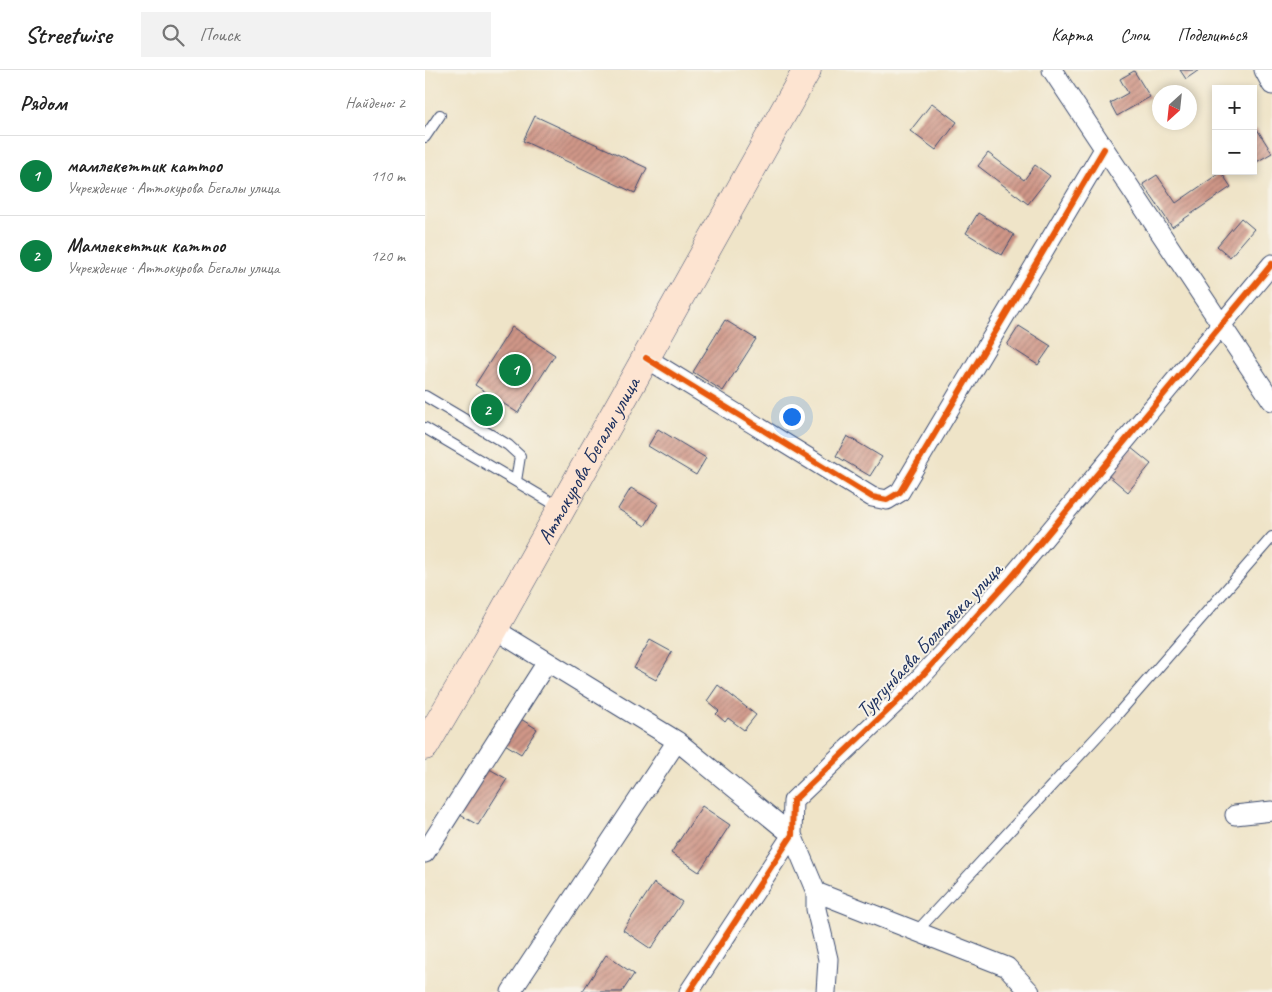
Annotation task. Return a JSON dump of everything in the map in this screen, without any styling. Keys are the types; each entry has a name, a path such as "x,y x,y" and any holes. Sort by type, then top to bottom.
{"main road":[{"name":"Аттокурова Бегалы улица","path":"425,746 494,629 807,70"}],"street":[{"path":"1052,70 1272,400"},
{"path":"1263,70 1272,85"},
{"path":"646,358 872,498 887,500 899,492 1104,149"},
{"name":"Тургунбаева Болотбека улица","path":"792,834 793,801 909,690 1011,578 1272,264"},
{"path":"494,629 677,741 792,834 816,892 816,909 828,959 826,992"},
{"path":"425,853 547,662"},
{"path":"511,992 677,741"},
{"path":"1235,815 1272,811"},
{"path":"689,992 792,834"},
{"path":"816,892 918,930 1007,967 1031,992"}],"lane":[{"path":"425,137 440,115"},
{"path":"425,396 508,445 520,456 517,481"},
{"path":"425,428 561,508"},
{"path":"918,930 1116,716 1272,538"}],"building":[{"path":"1180,70 1199,70 1186,79"},
{"path":"1134,71 1150,97 1117,116 1110,103 1128,93 1120,79"},
{"path":"932,103 957,122 936,150 910,131"},
{"path":"535,116 647,168 635,193 523,141"},
{"path":"1257,129 1272,153 1257,162"},
{"path":"988,153 1024,180 1035,165 1050,176 1028,204 978,166"},
{"path":"1157,175 1176,203 1217,175 1223,175 1231,187 1172,227 1143,184"},
{"path":"978,213 1014,235 1002,255 966,233"},
{"path":"1241,218 1254,229 1230,257 1217,246"},
{"path":"725,320 756,339 723,391 693,372"},
{"path":"1019,326 1051,346 1038,365 1007,345"},
{"path":"512,327 555,355 518,413 475,385"},
{"path":"658,429 706,458 696,475 648,446"},
{"path":"847,436 882,457 870,476 836,456"},
{"path":"1130,447 1151,464 1128,492 1108,475"},
{"path":"631,488 658,504 645,526 618,509"},
{"path":"650,640 672,652 656,680 634,668"},
{"path":"718,685 756,715 744,730 728,718 725,722 716,714 719,711 707,701"},
{"path":"516,716 537,729 521,754 500,741"},
{"path":"484,766 507,779 478,825 453,811"},
{"path":"702,806 730,825 699,872 671,853"},
{"path":"654,883 682,902 651,949 623,930"},
{"path":"606,955 634,974 622,992 582,992"}],"cycle path":[{"path":"646,358 872,497 887,500 900,492 1104,149"},
{"path":"689,992 792,835 793,801 909,690 1011,578 1272,264"}],"place":[{"name":"мамлекеттик каттоо","path":"515,370"},
{"name":"Мамлекеттик каттоо","path":"487,410"}]}
